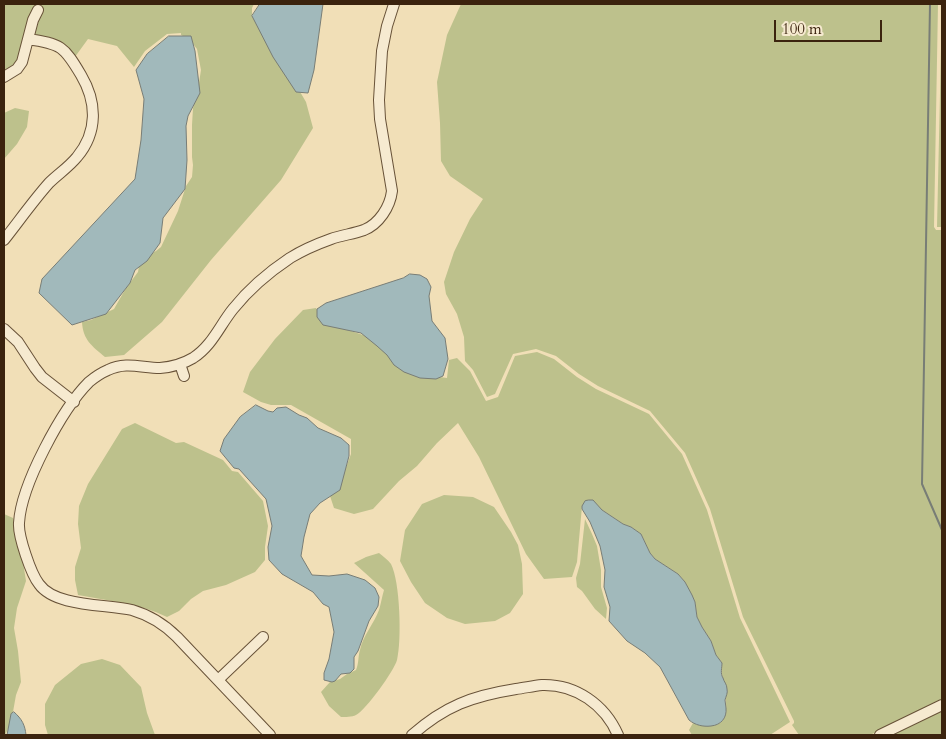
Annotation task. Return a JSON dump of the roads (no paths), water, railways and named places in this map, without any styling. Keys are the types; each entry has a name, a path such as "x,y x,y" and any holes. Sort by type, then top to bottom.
{"street":[{"path":"270,735 167,627 132,610 57,598 43,589 35,579 18,526 25,496 42,454 58,425 90,382 111,368 125,365 160,368 180,364 192,358 207,346 242,298 270,272 313,246 367,228 376,222 387,208 392,188 380,119 380,65 384,38 394,4"},
{"path":"4,78 17,69 22,62 33,20 38,10"},
{"path":"4,240 49,183 78,156 90,134 94,117 93,104 88,88 71,57 64,49 55,44 28,39"},
{"path":"4,329 18,342 42,377 74,402"},
{"path":"180,364 184,376"},
{"path":"218,680 264,637"},
{"path":"412,735 436,716 463,702 498,692 542,685 566,688 591,700 606,715 618,735"},
{"path":"881,734 942,705"}],"water":[{"path":"260,4 323,4 314,70 308,93 296,92 273,57 252,16"},
{"path":"169,36 191,36 195,51 200,93 188,116 186,126 187,160 185,189 163,218 160,243 147,261 135,270 130,283 106,314 72,325 39,293 42,279 135,179 141,140 144,99 136,70 147,54"},
{"path":"410,274 420,275 427,279 431,287 429,296 432,321 445,338 448,359 443,376 436,379 420,378 404,372 394,365 387,355 361,333 323,325 317,317 317,309 326,303"},
{"path":"256,405 273,412 277,408 286,407 307,418 318,428 341,438 349,445 349,456 340,490 320,503 310,514 301,556 312,575 347,574 365,580 375,588 379,597 378,606 369,621 354,657 354,669 350,673 341,674 332,682 324,680 334,632 329,607 323,604 313,592 282,574 269,560 268,547 272,526 266,499 239,469 234,468 220,451 224,439 240,417"},
{"path":"593,500 602,510 641,534 655,559 678,574 685,582 695,602 697,617 722,663 722,674 727,686 727,693 725,700 726,712 720,723 702,726 689,720 660,667 645,653 627,641 609,621 610,607 604,587 605,570 600,546 590,522 582,509 585,501"},
{"path":"14,712 23,722 26,735 7,735 11,714"}],"waterway":[{"path":"930,4 922,484 942,530"}]}
